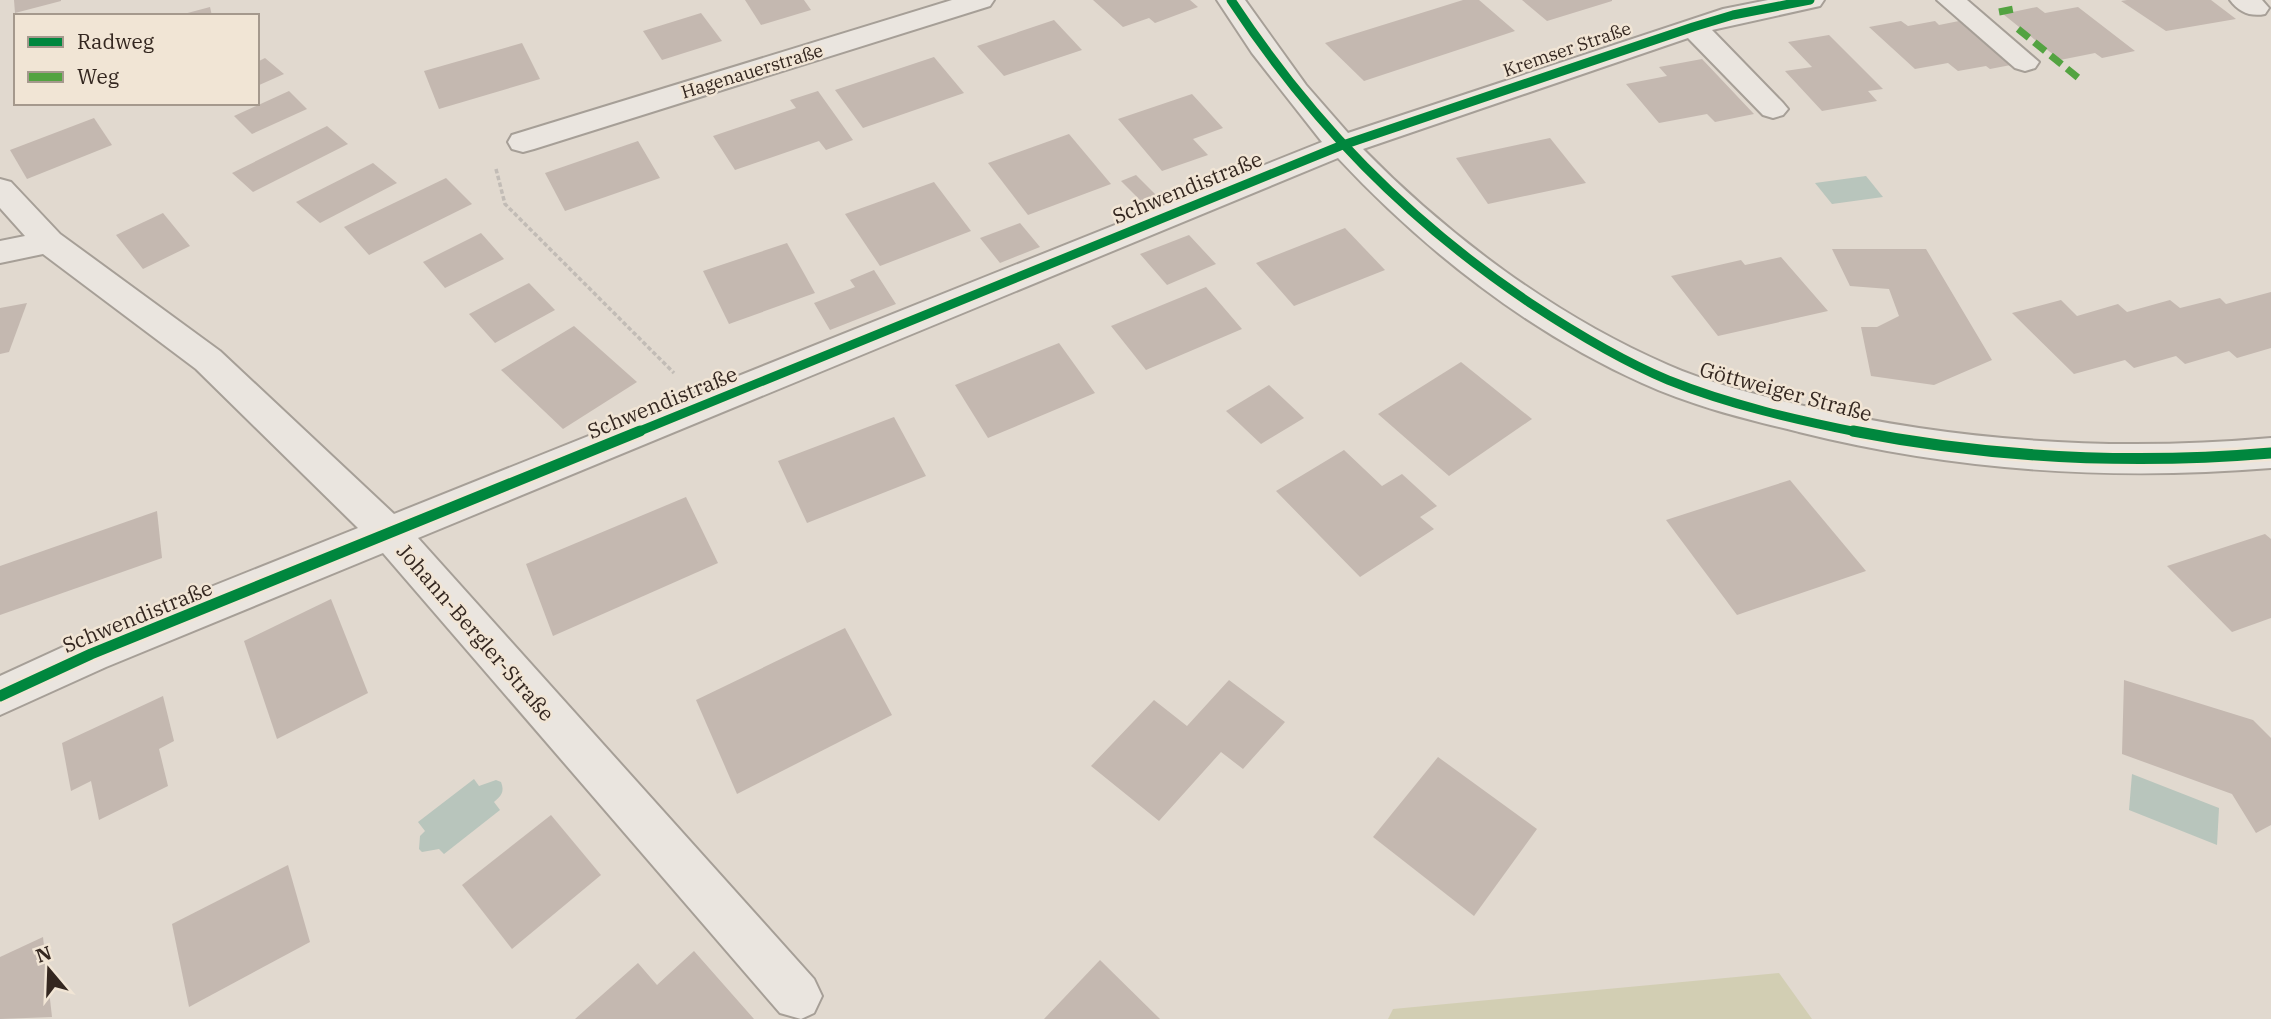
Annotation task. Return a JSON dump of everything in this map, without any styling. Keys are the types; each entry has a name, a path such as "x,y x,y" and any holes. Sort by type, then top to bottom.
{"street":[{"name":"Hagenauerstraße","path":"523,142 980,0"},
{"name":"Göttweiger Straße","path":"1231,0 1282,74 1340,146 1425,224 1518,295 1594,343 1656,374 1731,401 1824,426 2003,454 2112,462 2217,459 2271,453"},
{"name":"Kremser Straße","path":"1340,146 1693,27 1733,15 1810,0"},
{"path":"1951,0 2025,62"},
{"path":"1693,27 1773,109"},
{"name":"Schwendistraße","path":"0,696 91,654 1340,146"},
{"name":"Johann-Bergler-Straße","path":"0,189 49,242 208,360 390,534 797,996"},
{"path":"0,252 49,242"}],"path":[{"path":"523,142 495,162 505,204 707,405"}],"shaded area":[{"path":"1866,176 1883,197 1832,204 1815,183"},
{"path":"2132,774 2219,808 2217,845 2129,810"},
{"path":"474,779 479,786 496,780 501,782 502,793 494,802 500,810 444,854 439,849 422,852 419,849 420,836 425,831 418,822"},
{"path":"1779,973 1812,1019 1388,1019 1393,1009"}],"building":[{"path":"14,0 61,0 61,1 15,13"},
{"path":"745,0 804,0 811,10 761,25"},
{"path":"1093,0 1190,0 1198,7 1155,23 1149,18 1123,27"},
{"path":"1463,0 1479,0 1515,31 1364,81 1325,43"},
{"path":"1522,0 1612,0 1612,1 1547,21"},
{"path":"2211,0 2236,19 2166,31 2121,1"},
{"path":"210,7 212,14 184,14"},
{"path":"2037,7 2045,13 2078,7 2135,51 2102,58 2095,53 2060,60 2003,14"},
{"path":"701,13 722,41 662,60 643,31"},
{"path":"1969,19 2021,63 1958,71 1948,63 1915,69 1869,27 1901,21 1908,26 1935,21 1939,25"},
{"path":"1054,20 1082,50 1004,76 977,46"},
{"path":"1829,35 1883,89 1868,91 1877,101 1822,111 1785,71 1812,67 1788,42"},
{"path":"522,43 540,79 439,109 424,71"},
{"path":"934,57 964,93 863,128 835,90"},
{"path":"265,58 284,74 259,85 259,61"},
{"path":"1702,59 1754,114 1715,122 1707,114 1659,123 1626,84 1667,76 1659,67"},
{"path":"289,91 307,109 252,134 234,116"},
{"path":"818,91 853,140 826,150 819,141 735,170 713,136 796,108 790,100"},
{"path":"1192,94 1223,128 1193,139 1208,155 1162,171 1118,119"},
{"path":"94,118 112,145 27,179 10,150"},
{"path":"327,126 348,144 253,192 232,173"},
{"path":"1069,134 1111,184 1028,215 988,163"},
{"path":"1550,138 1586,183 1488,204 1456,158"},
{"path":"638,141 660,178 565,211 545,173"},
{"path":"373,163 397,183 320,223 296,202"},
{"path":"1136,175 1159,198 1144,204 1121,181"},
{"path":"446,178 472,204 369,255 344,227"},
{"path":"934,182 971,231 880,266 845,214"},
{"path":"163,213 190,246 143,269 116,235"},
{"path":"1020,223 1040,247 1000,263 980,238"},
{"path":"1345,228 1385,270 1294,306 1256,263"},
{"path":"481,233 504,259 445,288 423,262"},
{"path":"1189,235 1216,264 1167,285 1140,254"},
{"path":"787,243 815,293 729,324 703,271"},
{"path":"1832,249 1926,249 1992,360 1934,385 1871,376 1861,327 1877,327 1899,316 1889,289 1850,286"},
{"path":"1781,257 1828,311 1718,336 1671,276 1741,260 1745,265"},
{"path":"874,270 896,304 830,330 814,303 855,287 850,280"},
{"path":"529,283 555,310 495,343 469,314"},
{"path":"1206,287 1242,329 1146,370 1111,326"},
{"path":"2271,292 2271,348 2237,358 2229,351 2185,364 2176,356 2134,368 2125,360 2074,374 2012,313 2061,300 2077,316 2118,304 2127,312 2170,300 2180,308 2220,298 2226,304"},
{"path":"27,303 9,352 0,354 0,308"},
{"path":"574,326 637,382 563,429 501,370"},
{"path":"1059,343 1095,393 988,438 955,385"},
{"path":"1461,362 1532,419 1449,476 1378,414"},
{"path":"1269,385 1304,418 1261,444 1226,411"},
{"path":"894,417 926,476 807,523 778,461"},
{"path":"1344,450 1382,486 1402,474 1437,506 1420,517 1434,529 1360,577 1276,491"},
{"path":"1790,480 1866,571 1737,615 1666,520"},
{"path":"686,497 718,563 553,636 526,564"},
{"path":"157,511 162,558 0,615 0,566"},
{"path":"2265,534 2271,539 2271,618 2232,632 2167,566"},
{"path":"331,599 368,693 277,739 244,641"},
{"path":"845,628 892,715 737,794 696,700"},
{"path":"1229,680 1285,722 1243,769 1221,752 1159,821 1091,766 1154,700 1187,726"},
{"path":"2124,680 2253,720 2271,738 2271,825 2256,833 2232,794 2122,754"},
{"path":"163,696 174,741 159,749 168,786 99,820 91,781 71,791 62,743"},
{"path":"1438,757 1537,829 1474,916 1373,837"},
{"path":"551,815 601,875 512,949 462,885"},
{"path":"288,865 310,942 189,1007 172,924"},
{"path":"43,937 52,1017 0,1019 0,957"},
{"path":"694,951 754,1019 575,1019 638,963 657,985"},
{"path":"1100,960 1160,1019 1044,1019"}],"marked path":[{"path":"1999,12 2014,9"},
{"path":"2018,29 2081,80"}],"cycle path":[{"path":"1231,0 1296,92 1332,134 1410,212 1453,248 1544,312 1612,353 1655,374 1701,392 1781,414 1963,450 2086,460 2210,458 2271,453"},
{"path":"0,696 91,654 1340,146 1693,27 1733,15 1810,0"}]}
